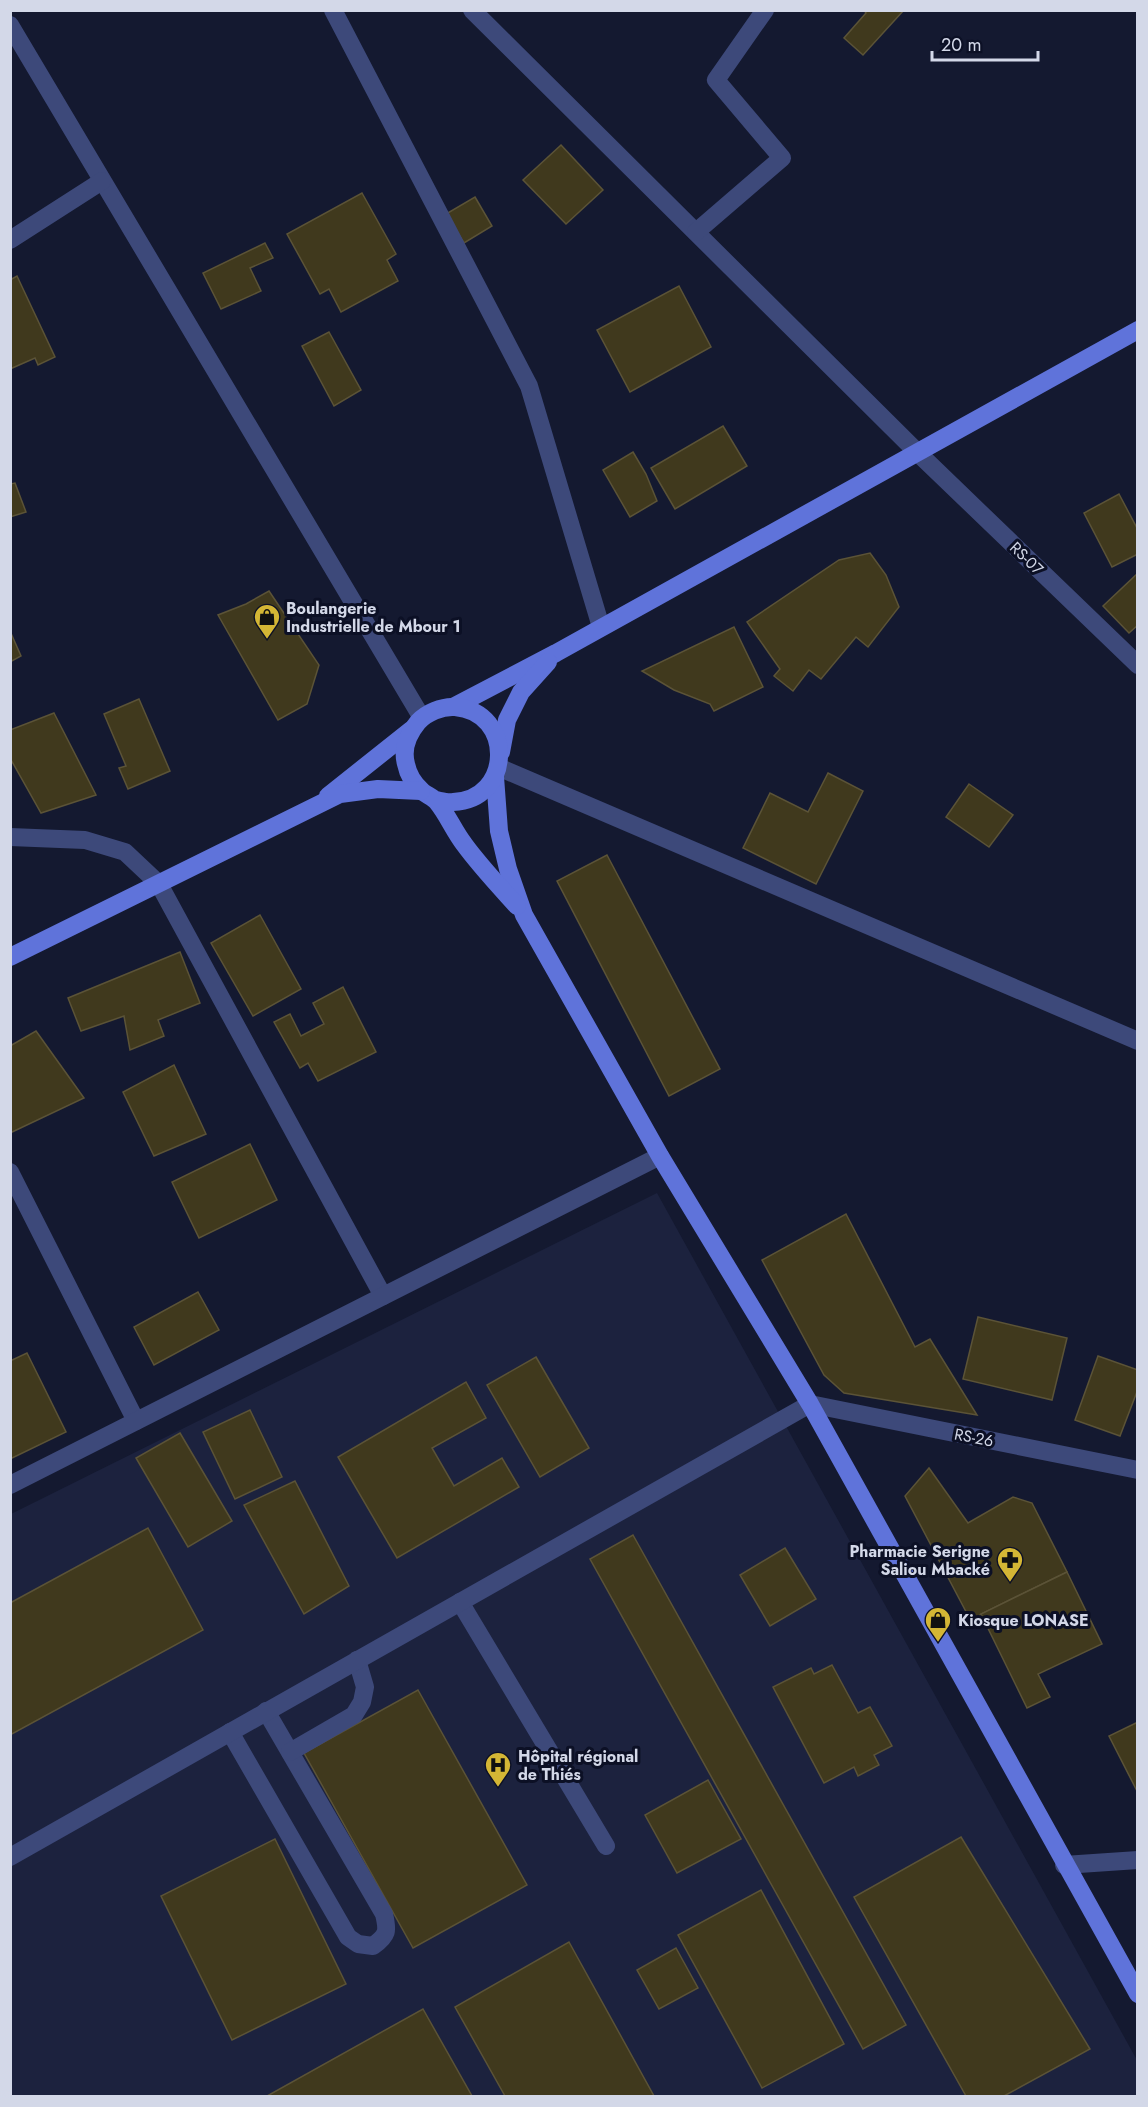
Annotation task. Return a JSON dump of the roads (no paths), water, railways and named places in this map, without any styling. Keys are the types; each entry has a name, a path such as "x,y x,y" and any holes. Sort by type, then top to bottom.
{"main road":[{"path":"311,808 436,710 453,707 556,653 1137,330"},
{"path":"10,957 340,794 378,789 428,795 453,803 469,799 484,790 498,768 507,720 521,692 556,653"},
{"path":"453,707 468,710 482,717 493,729 499,744 499,831 508,869 524,915 660,1156 810,1404 1137,1994"},
{"path":"417,724 405,746 405,762 411,778 428,795 463,843 524,915"}],"street":[{"path":"333,10 529,386 602,627"},
{"name":"RS-07","path":"472,10 917,452 1137,665"},
{"path":"696,232 782,158 716,80 765,10"},
{"path":"10,25 417,724"},
{"path":"10,240 102,180"},
{"path":"498,768 1137,1041"},
{"path":"10,837 85,840 125,852 159,884 383,1296"},
{"path":"10,1485 660,1156"},
{"path":"10,1172 136,1421"},
{"path":"10,1857 810,1404"},
{"name":"RS-26","path":"810,1404 1137,1470"},
{"path":"460,1602 606,1846"},
{"path":"290,1752 354,1716 362,1702 364,1688 357,1660"},
{"path":"230,1732 348,1937 358,1944 373,1946 382,1939 388,1929 384,1914 266,1711"},
{"path":"1064,1865 1137,1860"}],"place":[{"name":"Boulangerie Industrielle de Mbour 1","path":"267,640"},
{"name":"Pharmacie Serigne Saliou Mbacké","path":"1010,1583"},
{"name":"Kiosque LONASE","path":"938,1643"},
{"name":"Hôpital régional de Thiés","path":"498,1788"}]}
